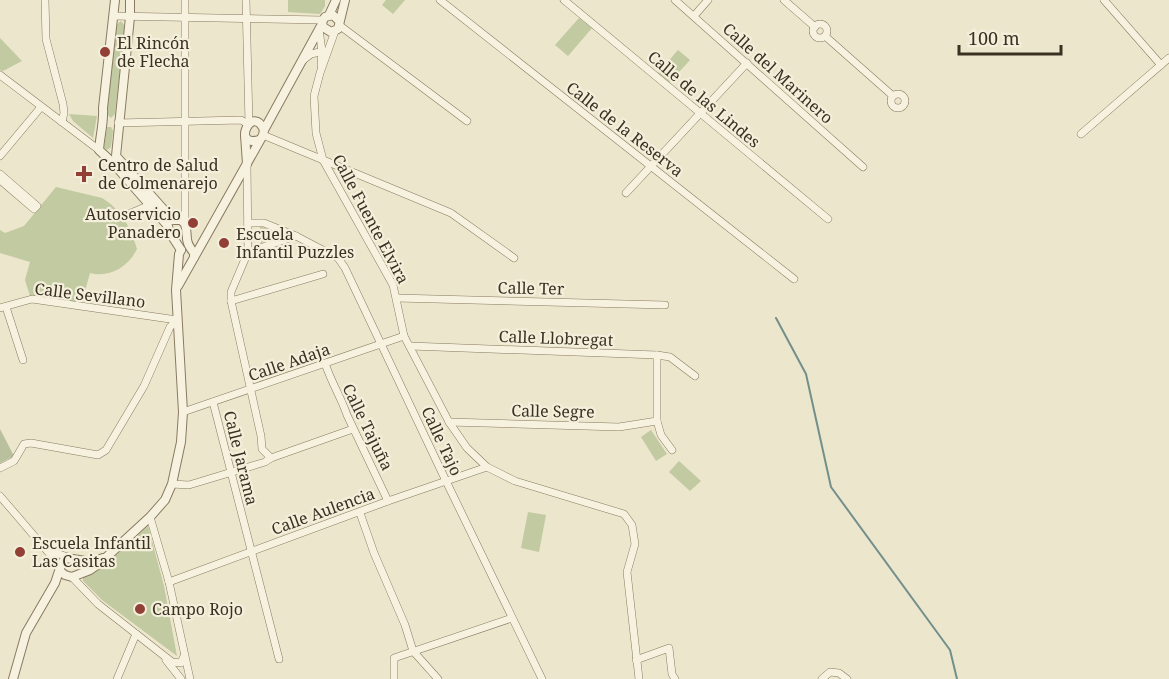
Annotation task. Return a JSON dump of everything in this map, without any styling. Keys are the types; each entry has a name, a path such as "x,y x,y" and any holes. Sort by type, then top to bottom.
{"street":[{"path":"45,0 46,39 63,104 62,122"},
{"path":"100,151 115,0"},
{"path":"130,0 115,152 117,160 171,223 170,233 188,254"},
{"path":"55,583 63,578 90,570 150,517 165,500 172,484 181,442 183,412 176,290 188,254 185,228 185,0"},
{"path":"246,0 251,123"},
{"path":"188,254 201,242 247,166 300,62 336,0"},
{"path":"323,22 328,32 337,25 345,0"},
{"name":"Calle de la Reserva","path":"440,0 794,279"},
{"name":"Calle de las Lindes","path":"564,0 828,219"},
{"name":"Calle del Marinero","path":"675,0 863,167"},
{"path":"694,16 708,0"},
{"path":"784,0 815,27 813,32 815,37 820,39 825,36 893,96"},
{"path":"1104,0 1161,65"},
{"path":"114,16 246,17 337,25 467,121"},
{"path":"300,62 311,54 326,50 323,22"},
{"name":"Calle Fuente Elvira","path":"337,25 326,50 320,73 314,106 316,133 323,160 393,285 404,336 449,422 467,448 487,467 515,481 624,514 632,525 635,544 627,572 636,660"},
{"path":"1082,134 1169,58"},
{"path":"626,193 747,63"},
{"path":"0,75 100,151 150,205 171,223"},
{"path":"0,156 41,107"},
{"path":"271,458 262,449 231,292 248,252 246,127 274,112"},
{"path":"104,122 241,120 262,126 262,135"},
{"path":"245,135 251,141 262,135"},
{"path":"262,135 451,213 514,258"},
{"path":"100,151 110,155 115,152"},
{"path":"0,174 37,206 34,209 0,180"},
{"path":"124,216 150,205"},
{"path":"171,223 181,220 185,228 182,236 173,237"},
{"name":"Calle Tajo","path":"248,223 264,223 296,236 338,258 345,268 543,679"},
{"path":"248,252 296,236"},
{"path":"231,301 323,274"},
{"name":"Calle Ter","path":"397,298 665,305"},
{"name":"Calle Sevillano","path":"3,308 32,299 177,320"},
{"path":"3,308 23,360"},
{"path":"0,468 14,461 24,444 31,443 98,455 106,450 144,386 170,327 177,320"},
{"name":"Calle Adaja","path":"183,412 404,336"},
{"name":"Calle Llobregat","path":"410,346 657,355 670,357 695,376"},
{"path":"657,355 657,421 661,435 672,450"},
{"name":"Calle Tajuña","path":"325,363 332,384 388,501"},
{"name":"Calle Jarama","path":"213,402 279,659"},
{"name":"Calle Segre","path":"449,422 619,427 657,421"},
{"path":"172,484 189,485 265,462 353,429"},
{"name":"Calle Aulencia","path":"169,582 487,467"},
{"path":"0,496 60,567 61,573 72,577 98,604 161,654 176,664 182,662 184,656"},
{"path":"360,513 374,553 405,625 413,651 438,679"},
{"path":"150,517 169,582 190,679"},
{"path":"45,549 92,562 103,558"},
{"path":"13,679 27,633 55,583 64,559 75,559 81,565 81,570 72,577"},
{"path":"394,679 393,658 512,618"},
{"path":"117,679 136,634"},
{"path":"639,679 636,660 669,648 672,674 675,679"},
{"path":"161,654 181,679"},
{"path":"822,679 830,672 839,673 847,679"}],"green space":[{"path":"288,0 325,0 325,6 320,14 288,12"},
{"path":"386,0 405,0 393,14 382,5"},
{"path":"579,18 592,28 568,56 555,45"},
{"path":"121,21 125,26 115,114 111,118 107,114 116,25"},
{"path":"0,38 22,61 3,71 0,70"},
{"path":"678,50 690,60 669,83 658,73"},
{"path":"69,114 97,116 93,138 73,121"},
{"path":"107,127 111,127 113,131 111,147 107,150 104,147"},
{"path":"56,187 102,198 109,202 124,220 137,249 129,261 118,270 105,274 90,273 82,302 30,296 25,280 30,262 0,253 0,230 5,233 24,226"},
{"path":"260,226 284,236 261,243"},
{"path":"0,429 14,456 0,463"},
{"path":"651,430 667,454 656,461 641,437"},
{"path":"679,461 701,481 690,491 669,472"},
{"path":"528,512 546,515 539,552 521,548"},
{"path":"148,526 164,586 177,656 102,600 83,581 83,578 110,561"}],"waterway":[{"path":"776,318 806,374 831,487 950,650 957,679"}],"place":[{"name":"El Rincón de Flecha","path":"105,52"},
{"name":"Centro de Salud de Colmenarejo","path":"84,174"},
{"name":"Autoservicio Panadero","path":"193,223"},
{"name":"Escuela Infantil Puzzles","path":"224,243"},
{"name":"Escuela Infantil Las Casitas","path":"20,552"},
{"name":"Campo Rojo","path":"140,609"}]}
